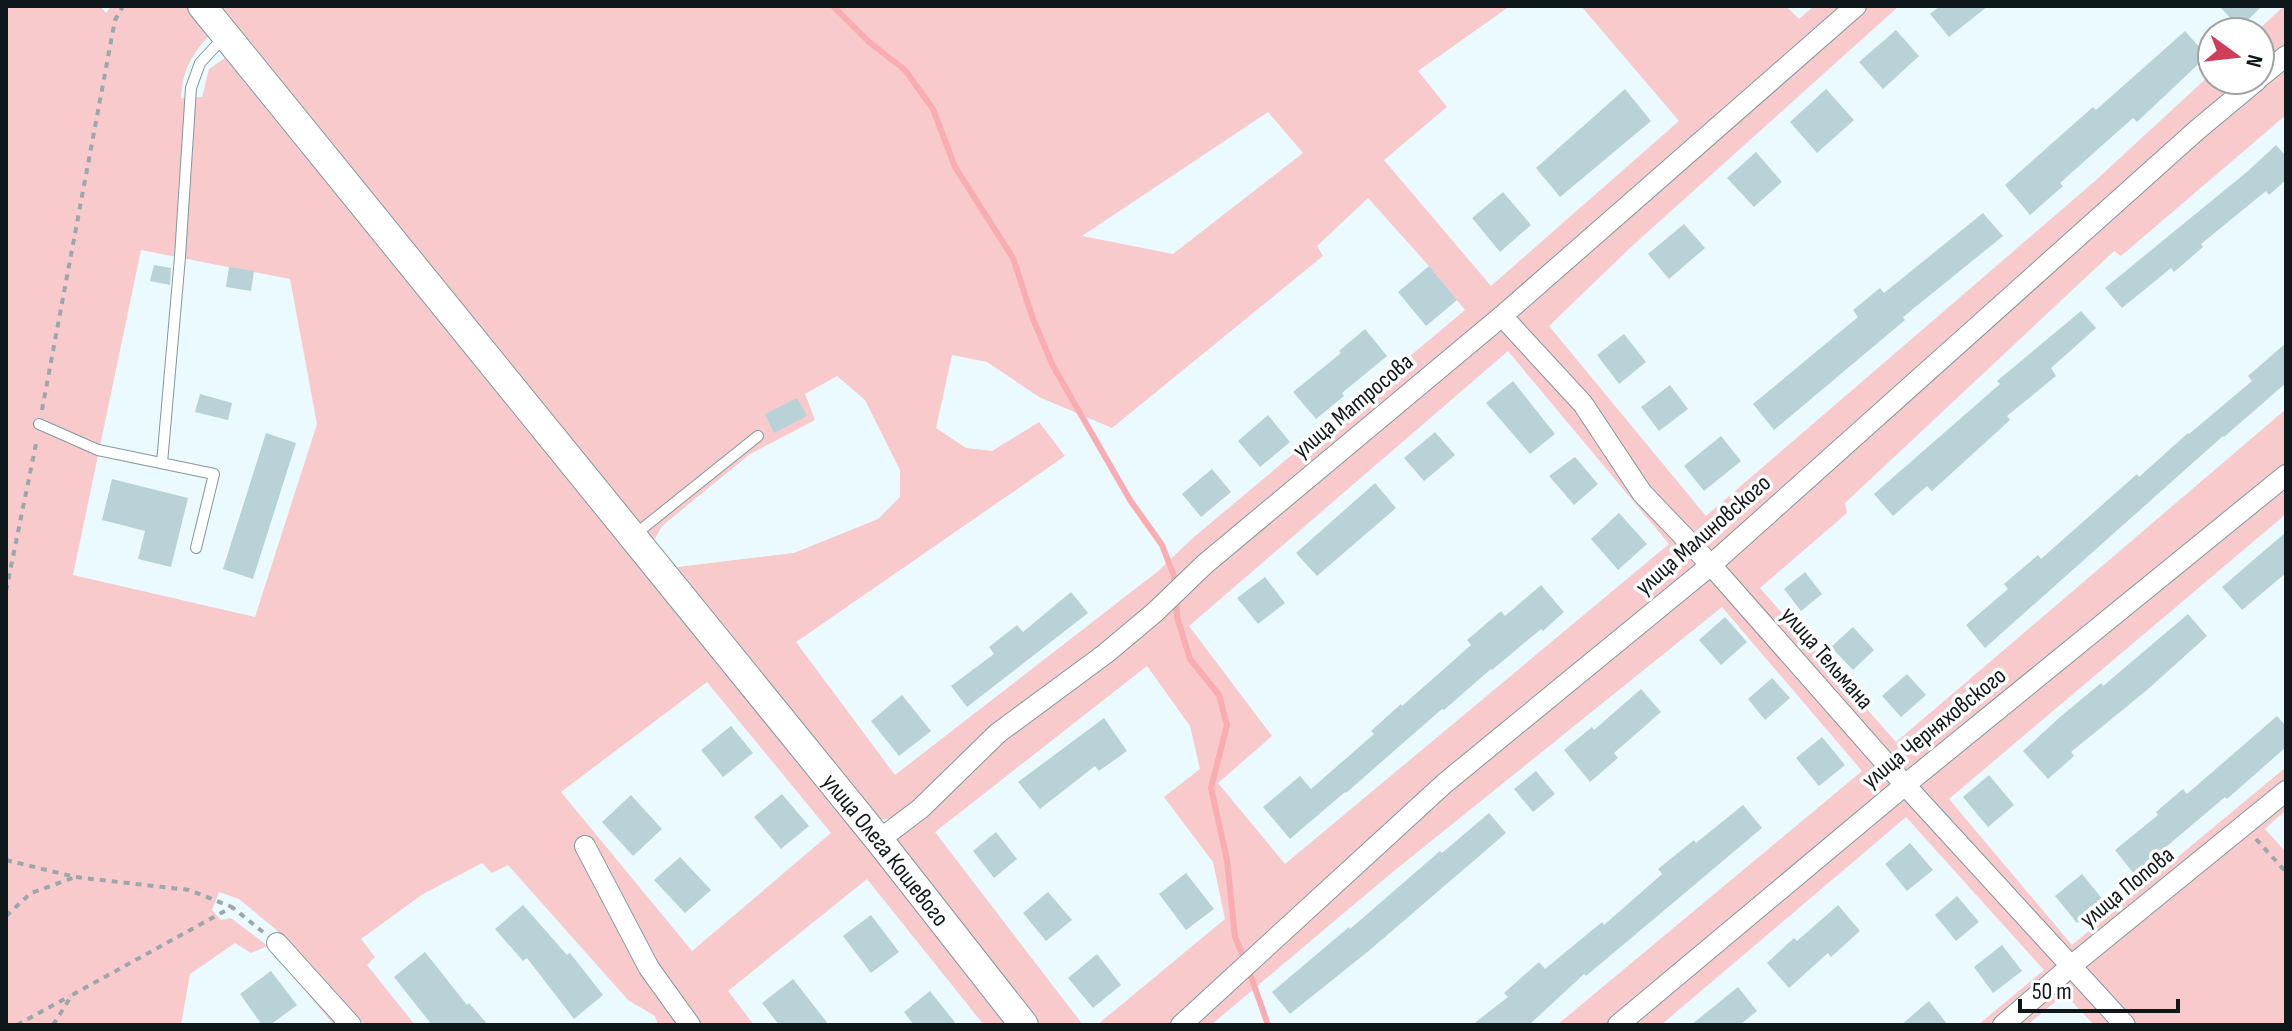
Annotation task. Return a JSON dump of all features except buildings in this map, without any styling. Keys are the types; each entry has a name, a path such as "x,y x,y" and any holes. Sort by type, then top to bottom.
{"street":[{"name":"улица Олега Кошевого","path":"202,6 879,840 1024,1025"},
{"name":"улица Матросова","path":"879,840 920,809 998,733 1105,654 1205,564 1502,316 1856,6"},
{"name":"улица Малиновского","path":"1181,1025 1445,783 1711,565 2238,96"},
{"name":"улица Тельмана","path":"1502,316 1583,404 1642,493 1711,565 1905,785 2125,1025"},
{"name":"улица Черняховского","path":"1618,1025 1905,785 2286,475"},
{"name":"улица Попова","path":"2003,1025 2286,791"},
{"path":"585,846 649,968 690,1025"},
{"path":"277,943 351,1025"}],"lane":[{"path":"162,463 191,88 200,63 227,35"},
{"path":"39,424 98,450 214,474 196,548"},
{"path":"632,538 758,436"}],"path":[{"path":"6,591 115,20 123,6"},
{"path":"2243,826 2286,872"},
{"path":"6,860 75,877 189,890 232,907 277,943"},
{"path":"6,916 31,893 75,877"},
{"path":"17,1025 232,907"},
{"path":"53,1025 72,995"}],"shaded area":[{"path":"6,6 100,6 106,13 111,6 187,6 210,34 189,63 181,98 202,97 209,69 228,56 638,559 1009,1025 984,1025 867,879 728,991 754,1025 701,1025 578,852 642,976 679,1025 658,1025 655,1016 628,1000 508,865 492,873 482,863 423,894 361,939 375,957 367,965 415,1025 365,1025 280,933 239,899 219,892 212,910 221,920 231,918 268,946 251,953 235,943 190,974 181,1025 6,1025","holes":["141,250 290,279 317,424 255,617 73,575","707,682 831,833 692,951 561,792"]},
{"path":"218,6 1510,6 1418,71 1447,107 1384,160 1491,286 1679,121 1581,6 1786,6 1799,19 1814,6 1847,6 1170,591 913,807 898,815 873,818 669,568 794,553 878,519 900,497 900,470 865,400 837,376 805,394 815,420 750,454 662,526 651,546","holes":["1268,112 1303,153 1173,254 1082,236","1368,198 1465,310 1194,537 1157,572 895,775 796,642 1065,456 1039,422 992,451 966,448 936,428 952,355 987,362 1039,397 1112,428 1323,256 1317,246"]},
{"path":"1866,6 1899,6 1631,247 1549,326 1706,516 2095,181 2196,88 2196,96 2228,96 1715,552 1706,552 1645,488 1517,325 1516,314"},
{"path":"2286,6 2286,47 2276,55 2276,16 2273,16"},
{"path":"2286,62 2286,115 2121,256 2114,251 1845,503 1847,513 1760,588 1896,742 2286,409 2286,468 1912,772 1900,771 1722,569 1723,561 2248,96 2276,96 2276,71"},
{"path":"1494,329 1509,331 1701,562 1172,1025 1097,1025 1225,919 1213,862 1164,797 1200,769 1190,726 1147,666 935,832 1083,1025 1036,1025 894,839 1002,738","holes":["1508,351 1669,544 1285,864 1218,783 1272,736 1189,626"]},
{"path":"2286,481 2286,514 1949,799 2072,945 2286,767 2286,784 2074,955 1917,789 1919,779"},
{"path":"1708,576 1895,778 1891,791 1611,1025 1557,1025 1862,771 1722,607 1389,875 1211,1025 1192,1025 1448,787"},
{"path":"1901,797 1911,798 2060,966 1995,1025 1978,1025 2044,970 1906,817 1661,1025 1630,1025"},
{"path":"2286,797 2286,810 2265,829 2286,852 2286,1025 2133,1025 2083,966"},
{"path":"268,946 339,1025 334,1025"},
{"path":"2071,979 2118,1025 2094,1025 2065,994 2027,1025 2013,1025"}],"waterway":[{"path":"833,6 869,42 905,70 933,109 955,167 1013,258 1033,319 1053,366 1130,500 1162,545 1174,576 1175,588"},
{"path":"1176,599 1177,617 1190,659 1219,695 1227,725 1211,788 1227,860 1235,937 1245,960"},
{"path":"1249,971 1268,1025"}]}
